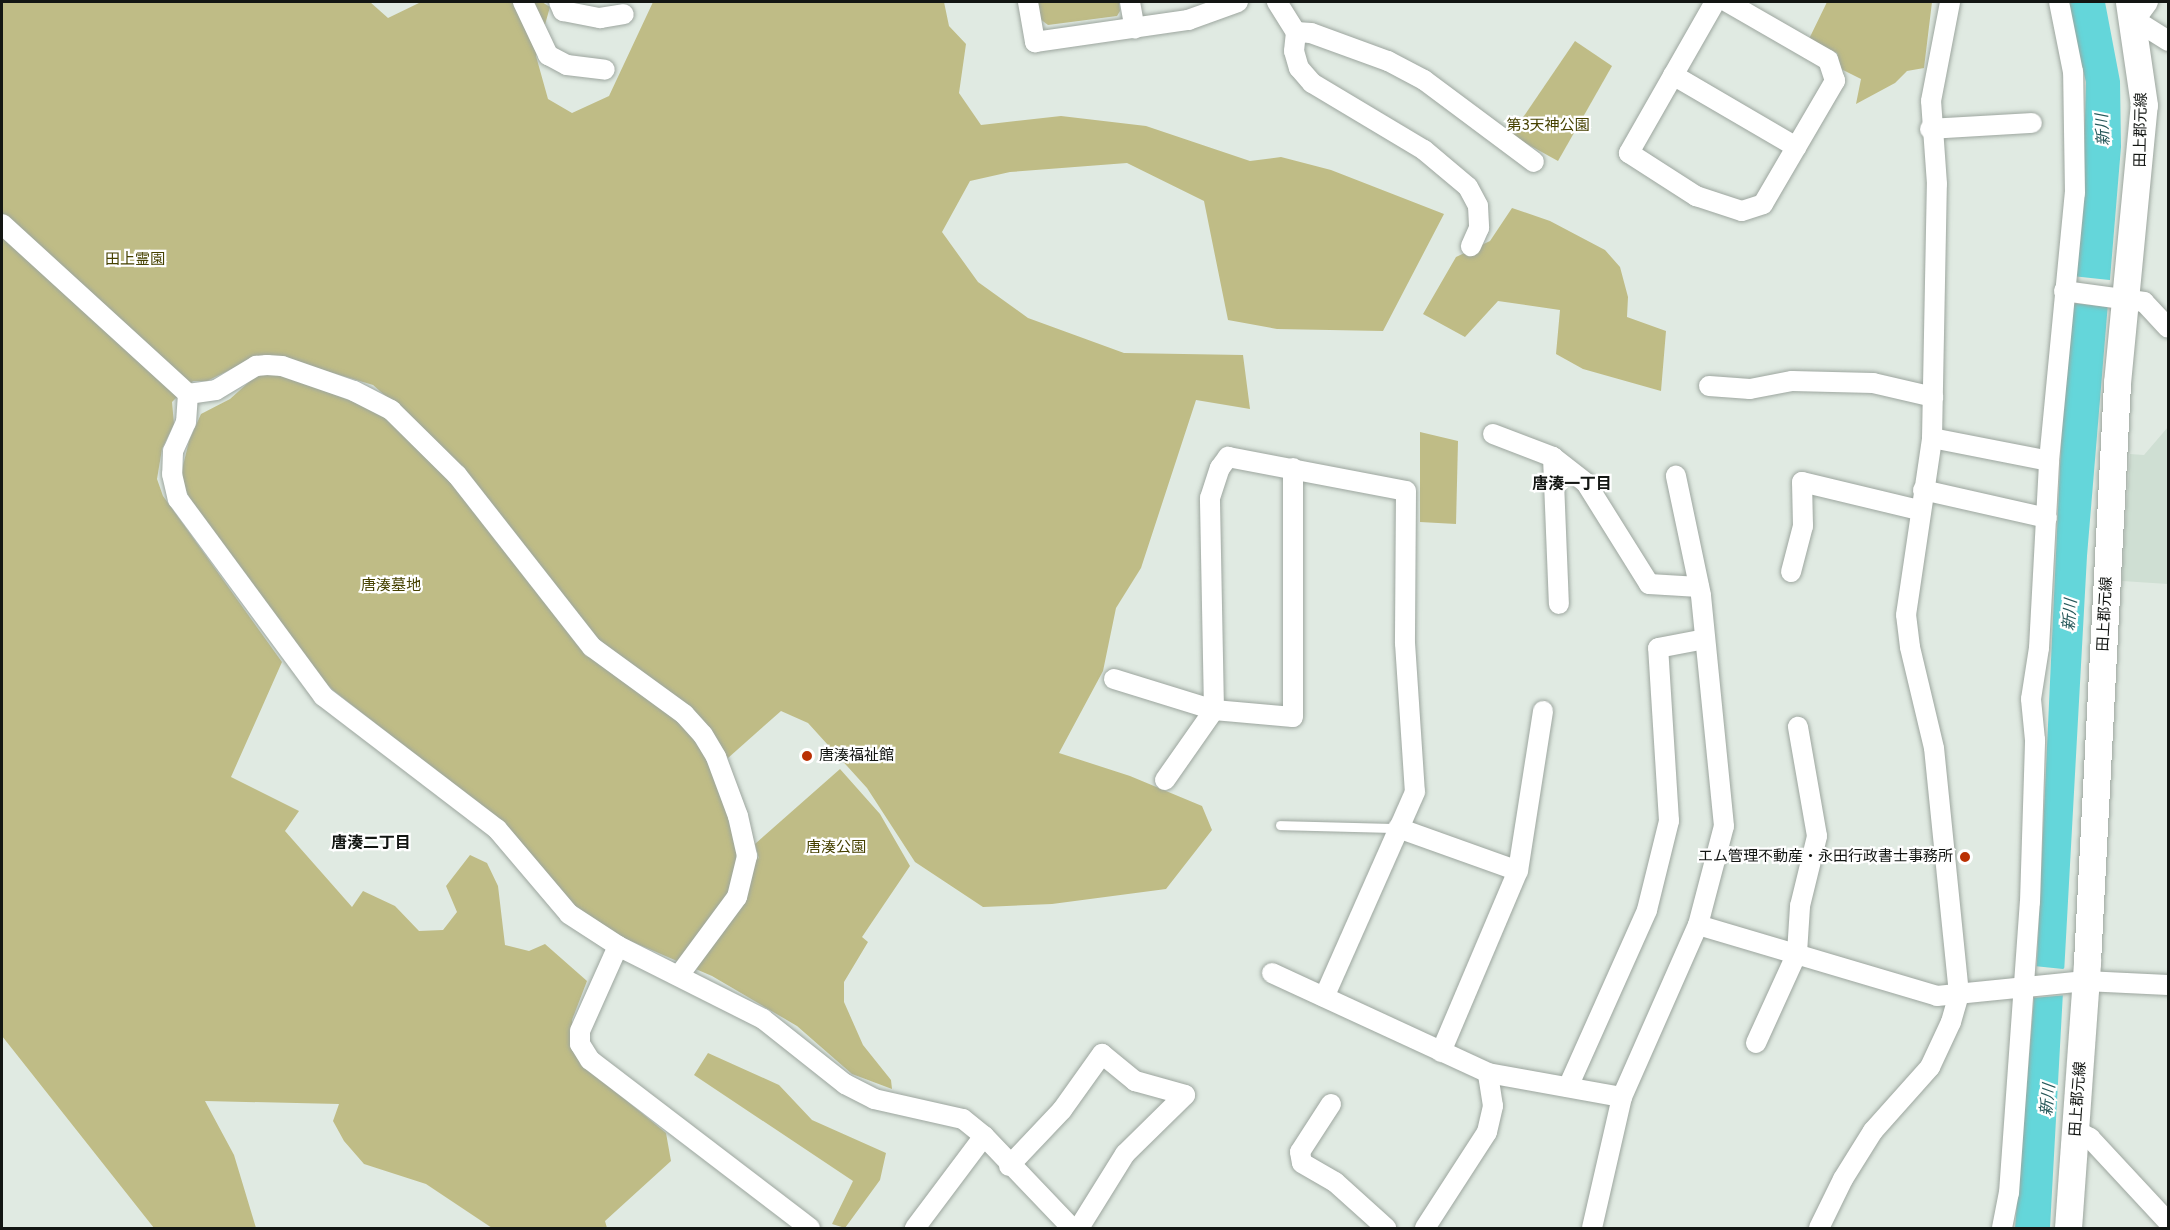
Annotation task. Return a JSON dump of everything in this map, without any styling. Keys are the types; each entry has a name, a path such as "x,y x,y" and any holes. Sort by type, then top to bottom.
{"street":[{"path":"523,2 548,55 567,65 605,70"},
{"path":"559,2 563,10 600,18 624,14"},
{"path":"1028,2 1035,42 1188,20 1238,2"},
{"path":"1130,2 1135,29"},
{"path":"1277,2 1296,32 1294,51 1299,68 1312,83 1424,150 1468,187 1478,206 1479,228 1471,246"},
{"path":"1715,2 1629,153 1696,196 1742,210 1763,204 1835,81 1828,60 1727,2"},
{"path":"1819,1228 1843,1179 1873,1131 1930,1067 1947,1033 1959,994 1934,748 1910,647 1906,615 1919,510 1932,438 1936,184 1930,129 1935,73 1950,2"},
{"path":"2002,1228 2009,1193 2023,987 2035,762 2031,699 2039,648 2049,461 2075,193 2076,136 2073,72 2059,2"},
{"path":"2137,8 2169,41"},
{"name":"田上郡元線","path":"2068,1228 2077,1131 2081,982 2125,297 2141,169 2144,105 2137,8"},
{"path":"1296,32 1311,33 1388,61 1424,80 1534,162"},
{"path":"1673,75 1796,147"},
{"path":"1930,129 2031,123"},
{"path":"2,224 188,394"},
{"path":"2064,291 2125,297 2144,302 2169,328"},
{"path":"188,394 216,390 256,366 282,366 354,391 392,410 457,475 592,647 684,714 703,735 716,757 738,816 747,856 737,897 680,974"},
{"path":"1709,386 1750,389 1792,381 1873,383 1933,397"},
{"path":"188,394 186,422 172,451 172,474 178,499 294,661 323,696 497,829 569,914 618,946 680,974 763,1019 845,1084 874,1099 949,1113 984,1136 1009,1166 1069,1227 1125,1154 1185,1095 1135,1081 1102,1054 1062,1110 1009,1166"},
{"path":"1493,434 1553,457 1586,483 1649,584 1699,587"},
{"path":"1932,438 2049,461"},
{"path":"1165,780 1214,710 1210,498 1220,468 1228,457 1406,491 1405,643 1415,792 1324,996"},
{"path":"1553,457 1559,604"},
{"path":"1114,679 1214,710 1293,717 1293,468"},
{"path":"1592,1228 1622,1097 1698,925 1724,826 1699,587 1676,476"},
{"path":"1791,572 1803,526 1802,482 1919,510"},
{"path":"1923,490 2047,518"},
{"path":"1568,1087 1647,910 1669,821 1658,648 1705,639"},
{"path":"1441,1052 1518,871 1543,711"},
{"path":"1756,1043 1797,953 1800,906 1817,836 1798,727"},
{"path":"1398,828 1518,871"},
{"path":"1698,925 1937,996 2081,982 2169,985"},
{"path":"618,946 580,1030 580,1044 590,1060 810,1228"},
{"path":"1272,974 1488,1073 1622,1097"},
{"path":"1425,1228 1487,1132 1493,1106 1488,1073"},
{"path":"1331,1104 1300,1152 1302,1163 1335,1182 1386,1228"},
{"path":"2077,1131 2090,1138 2169,1222"},
{"path":"915,1228 984,1136"}],"lane":[{"path":"1280,825 1398,828"}],"shaded area":[{"path":"2168,427 2168,584 2122,581 2130,454 2144,455"}],"green space":[{"name":"田上霊園","path":"2,2 370,2 388,18 421,2 542,2 550,7 536,56 548,99 572,113 609,96 653,2 944,2 949,26 966,44 959,93 981,125 1061,116 1146,126 1250,161 1281,157 1331,170 1444,214 1383,331 1277,329 1228,320 1204,201 1127,163 1010,172 970,181 942,232 978,282 1028,318 1124,353 1243,355 1250,409 1196,400 1141,568 1116,608 1103,671 1059,753 1130,776 1202,806 1212,830 1166,889 1052,904 983,907 915,862 867,788 808,723 781,711 728,758 689,710 597,638 420,426 373,385 280,357 256,357 207,381 193,381 172,402 174,424 162,449 157,479 163,496 282,662 231,777 299,811 285,831 352,907 363,891 395,906 419,931 443,930 457,912 446,886 470,855 487,863 498,886 505,945 529,951 545,944 587,981 572,1020 574,1046 589,1070 666,1133 671,1161 605,1221 607,1228 492,1228 426,1184 364,1164 344,1141 333,1121 339,1104 205,1101 234,1155 256,1228 154,1228 2,1036"},
{"path":"1037,2 1119,2 1120,11 1117,16 1048,25 1040,19"},
{"path":"1827,2 1932,2 1924,68 1907,71 1895,83 1856,104 1861,79 1841,69 1837,53 1809,39"},
{"name":"第3天神公園","path":"1575,41 1612,66 1558,161 1511,135"},
{"path":"1512,208 1550,221 1605,250 1620,267 1628,297 1627,317 1666,331 1661,391 1583,369 1556,354 1560,310 1498,301 1465,337 1423,314 1456,257 1490,241"},
{"name":"唐湊墓地","path":"259,373 280,374 388,415 428,454 582,648 622,681 678,717 706,758 735,829 759,859 755,844 840,769 880,814 910,866 862,937 868,942 844,982 844,1002 863,1045 891,1080 892,1089 852,1074 797,1026 712,976 605,930 569,903 499,820 334,691 307,665 192,503 180,478 189,441 201,414 230,399"},
{"path":"1420,432 1458,441 1456,524 1420,522"},
{"path":"708,1053 779,1085 812,1120 886,1153 880,1180 845,1228 832,1224 853,1181 694,1075"}],"water":[{"name":"新川","path":"2066,2 2105,2 2120,81 2121,147 2087,556 2050,1228 2015,1228 2037,962 2063,402 2083,190 2086,82"}],"pier":[{"path":"2072,276 2112,280 2109,307 2069,303"},
{"path":"2070,964 2068,995 2032,998 2034,966 2063,969"}],"place":[{"name":"唐湊福祉館","path":"807,756"},
{"name":"エム管理不動産・永田行政書士事務所","path":"1965,857"}],"district":[{"name":"唐湊一丁目","path":"1572,484"},
{"name":"唐湊二丁目","path":"371,843"}],"park label":[{"name":"唐湊公園","path":"836,848"}]}
